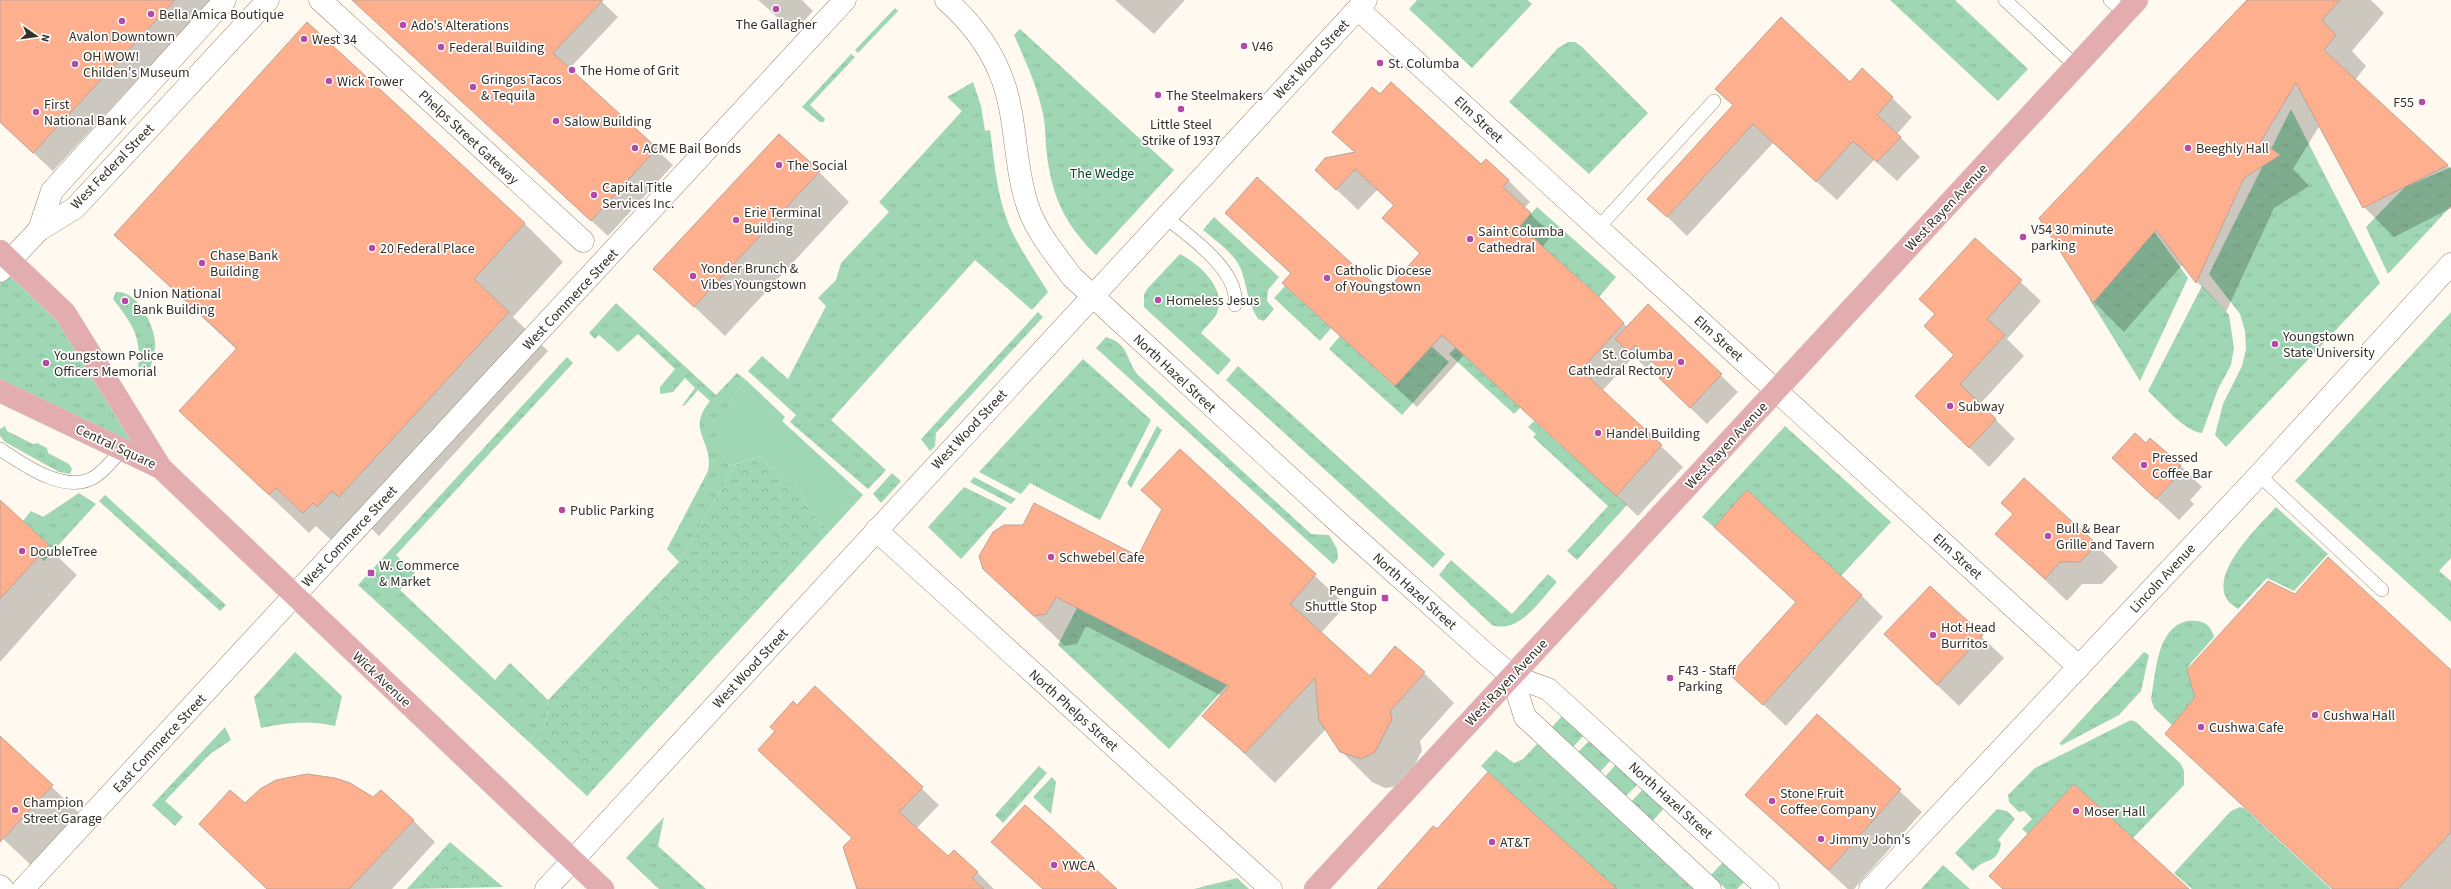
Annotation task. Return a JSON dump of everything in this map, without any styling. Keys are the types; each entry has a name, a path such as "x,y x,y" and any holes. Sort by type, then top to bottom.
{"main road":[{"name":"West Rayen Avenue","path":"1315,889 2076,66 2124,4"},
{"name":"Central Square","path":"3,261 65,312 161,468"},
{"name":"Central Square","path":"0,391 161,468"},
{"name":"Wick Avenue","path":"161,468 603,889"}],"street":[{"name":"West Federal Street","path":"39,230 52,191 225,0"},
{"name":"West Federal Street","path":"39,230 75,208 268,0"},
{"name":"Phelps Street Gateway","path":"320,0 583,241"},
{"name":"West Commerce Street","path":"294,596 605,261 844,0"},
{"name":"North Hazel Street","path":"946,0 961,13 978,35 992,56 1004,82 1010,109 1020,180 1029,209 1053,252 1072,277 1338,522 1512,676 1548,689 1768,889"},
{"name":"West Wood Street","path":"546,889 1362,4"},
{"name":"Elm Street","path":"1362,4 1598,228 2079,667"},
{"path":"3,261 39,230"},
{"name":"Lincoln Avenue","path":"1870,889 2259,475 2451,264"},
{"name":"North Phelps Street","path":"876,530 1271,889"},
{"name":"East Commerce Street","path":"23,889 294,596"},
{"path":"1512,676 1525,717 1710,889"},
{"path":"0,886 3,889"}],"lane":[{"path":"2005,0 2076,66"},
{"path":"1598,228 1714,101"},
{"path":"1165,217 1222,268 1231,284 1236,299 1235,305"},
{"path":"0,449 16,460 48,476 66,482 80,483 96,476 122,450"},
{"path":"2259,475 2382,590"}],"green space":[{"path":"1417,0 1527,0 1532,4 1472,68 1409,9"},
{"path":"1890,0 1955,0 2028,69 1998,101"},
{"path":"895,8 898,11 858,53 855,50"},
{"name":"The Wedge","path":"1020,29 1174,170 1096,255 1085,244 1068,221 1057,198 1046,151 1045,124 1042,108 1032,76 1014,35"},
{"path":"1568,42 1575,42 1581,46 1648,113 1589,174 1509,102 1558,48"},
{"path":"851,54 855,57 810,105 825,119 824,122 820,122 802,107"},
{"path":"973,82 981,106 985,131 990,130 997,183 1005,214 1013,234 1024,254 1048,292 1032,310 975,260 831,420 886,470 868,489 790,422 796,415 748,371 762,356 788,379 826,306 818,298 836,280 841,263 889,212 879,202 962,111 947,97"},
{"path":"2291,109 2380,283 2226,447 2215,435 2223,404 2242,366 2246,349 2245,331 2240,314 2209,274"},
{"path":"2451,167 2451,206 2388,274 2366,227 2405,187"},
{"path":"1537,207 1616,277 1599,297 1520,226"},
{"path":"1214,217 1279,277 1268,290 1267,301 1274,309 1264,321 1258,319 1254,313 1242,272 1235,259 1225,248 1203,230"},
{"path":"2153,230 2188,278 2140,381 2090,300"},
{"path":"0,251 65,313 161,468 0,391"},
{"path":"1180,254 1203,270 1215,286 1218,295 1219,304 1217,313 1201,333 1231,360 1218,375 1144,307 1144,295 1147,289"},
{"path":"1285,286 1331,328 1320,341 1274,298"},
{"path":"2202,286 2229,315 2234,348 2231,365 2218,389 2202,433 2188,428 2148,391"},
{"path":"116,292 131,296 143,310 151,326 154,335 155,349 150,369 146,372 138,369 139,358 137,339 130,323 113,299"},
{"path":"616,303 716,395 737,373 746,380 738,389 726,410 721,432 721,444 729,466 736,464 679,562 667,549 708,471 709,460 700,428 700,421 703,412 710,401 698,390 685,405 682,406 695,388 685,378 673,392 660,394 660,387 675,369 638,334 618,352 599,335 595,339 589,333"},
{"path":"1038,312 1043,317 936,433 935,446 930,451 921,439"},
{"path":"2451,312 2451,558 2439,571 2451,581 2451,622 2295,481"},
{"path":"1340,336 1394,386 1431,346 1449,362 1402,415 1329,349"},
{"path":"1106,337 1114,340 1123,348 1138,375 1311,534 1329,535 1337,549 1338,559 1333,564 1096,348"},
{"path":"1456,347 1521,407 1514,414 1449,354"},
{"path":"567,357 573,363 396,555 415,573 400,590 495,680 510,663 548,700 545,724 529,742 358,585"},
{"path":"1083,359 1151,420 1100,520 1030,483 1021,494 979,472"},
{"path":"1238,366 1445,554 1433,568 1226,380"},
{"path":"746,380 785,417 782,421 863,495 830,531 810,510 793,482 768,465 761,456 729,466 721,443 720,432 722,421 731,399"},
{"path":"1534,421 1627,505 1577,560 1567,551 1608,506 1533,437 1536,434 1528,427"},
{"path":"5,426 7,431 33,444 37,443 47,448 48,453 69,464 72,469 70,474 59,472 5,442 0,436 0,429"},
{"path":"1157,426 1162,430 1131,488 1127,483"},
{"path":"1785,426 1891,522 1841,576 1747,490 1714,527 1702,517"},
{"path":"761,456 768,465 793,482 810,510 830,531 587,796 529,742 545,724 548,700 679,562 736,464"},
{"path":"892,473 901,481 881,503 873,494"},
{"path":"974,477 1016,499 1011,504 970,482"},
{"path":"964,487 1007,508 961,559 928,527"},
{"path":"79,493 96,504 44,561 39,556 49,545 23,521 31,511 43,517"},
{"path":"105,495 226,605 220,611 99,501"},
{"path":"2276,507 2328,554 2294,591 2267,578 2238,609 2228,601 2224,590 2225,577 2230,564 2238,551"},
{"path":"1451,560 1512,614 1548,574 1557,582 1529,614 1520,620 1512,625 1492,625 1439,575"},
{"path":"1077,608 1228,684 1169,749 1058,645"},
{"path":"2187,621 2204,623 2210,628 2214,637 2190,664 2187,670 2199,696 2173,726 2154,708 2151,699 2156,665 2163,642 2177,625"},
{"path":"295,652 342,696 335,726 298,722 261,728 254,697"},
{"path":"2144,652 2149,655 2141,691 2119,715 2062,745 2059,744"},
{"path":"1564,714 1585,734 1572,748 1551,728"},
{"path":"2131,720 2136,722 2181,764 2184,771 2184,785 2133,838 2074,784 2028,834 2022,829 2032,819 2024,811 2019,812 2009,802 2008,795 2035,768"},
{"path":"225,727 231,740 210,754 165,801 183,817 175,826 152,805"},
{"path":"1591,739 1612,759 1599,773 1577,753"},
{"path":"1537,744 1695,889 1617,889 1481,766 1496,750 1514,763 1523,759"},
{"path":"1617,763 1639,783 1625,797 1604,778"},
{"path":"1039,766 1047,773 1003,823 995,815"},
{"path":"1052,777 1056,782 1051,814 1033,797"},
{"path":"1644,788 1665,807 1652,822 1631,802"},
{"path":"2240,807 2244,808 2331,889 2192,889 2174,873 2231,811"},
{"path":"1997,809 2007,811 2015,819 1998,840 2001,843 1997,855 1978,866 1973,871 1955,853"},
{"path":"664,817 658,846 706,889 659,889 626,858"},
{"path":"450,842 503,887 407,889"},
{"path":"1724,861 1745,881 1737,889 1726,889 1711,875"},
{"path":"1943,865 1970,889 1921,889"},
{"path":"1237,878 1249,889 1194,889"}],"building":[{"path":"0,0 175,0 33,153 0,122"},
{"path":"352,0 603,0 553,53 657,148 591,221"},
{"name":"Beeghly Hall","path":"2247,0 2340,0 2322,20 2336,35 2324,50 2448,165 2363,208 2296,83 2261,141 2280,155 2244,178 2196,283 2156,230 2093,303 2039,218"},
{"path":"1781,17 1850,82 1862,68 1893,97 1877,115 1901,137 1877,162 1853,141 1816,182 1753,124 1667,217 1647,199 1733,105 1715,89"},
{"path":"307,22 525,223 474,279 509,312 339,497 332,491 317,507 313,503 303,513 276,488 269,495 179,411 237,348 114,235"},
{"name":"Saint Columba Cathedral","path":"1391,82 1481,164 1486,159 1509,180 1503,187 1531,213 1520,226 1599,297 1624,323 1581,370 1662,445 1616,496 1442,335 1395,386 1282,283 1291,273 1225,213 1257,177 1384,293 1420,253 1382,218 1394,205 1355,169 1336,190 1315,170 1325,158 1355,152 1332,132 1372,87 1380,94"},
{"name":"Erie Terminal Building","path":"779,134 820,171 694,307 653,269"},
{"path":"1975,238 2022,280 1987,319 2005,335 1960,384 1996,419 1969,448 1915,396 1954,355 1924,326 1935,314 1919,299"},
{"name":"St. Columba Cathedral Rectory","path":"1648,304 1722,374 1690,408 1659,378 1664,373 1635,345 1629,352 1615,339"},
{"path":"2135,433 2146,443 2150,438 2181,465 2169,478 2173,481 2156,499 2112,458"},
{"path":"1180,449 1316,574 1290,604 1370,676 1395,646 1425,672 1390,711 1392,719 1375,752 1361,759 1340,752 1319,720 1315,678 1245,753 1202,716 1229,686 1056,597 1046,614 1034,616 983,569 979,556 993,532 1004,525 1023,525 1034,503 1138,556 1162,509 1141,490"},
{"path":"2024,478 2097,544 2080,562 2060,562 2045,579 1995,534 2013,514 2001,503"},
{"path":"1747,490 1862,595 1763,705 1730,675 1796,602 1714,527"},
{"name":"DoubleTree","path":"0,500 49,545 0,599"},
{"name":"Cushwa Hall","path":"2328,557 2451,670 2451,832 2398,889 2333,889 2165,734 2195,697 2187,670 2268,581 2295,594"},
{"path":"1930,586 1983,635 1937,685 1884,634"},
{"path":"815,686 923,787 899,812 948,856 954,850 978,872 972,878 984,889 857,889 843,847 852,838 758,750 775,731 770,727 793,701 797,705"},
{"path":"1817,714 1901,789 1829,870 1745,795"},
{"name":"Champion Street Garage","path":"0,736 53,785 0,842"},
{"name":"AT&T","path":"1488,772 1617,889 1377,889 1433,826 1437,829"},
{"path":"307,774 335,778 350,783 373,797 381,790 414,820 349,889 267,889 199,824 230,790 245,803 260,789 276,780"},
{"name":"Moser Hall","path":"2074,784 2189,889 2003,889 1989,876"},
{"name":"YWCA","path":"1025,805 1117,889 1043,889 991,842"}],"place":[{"name":"The Gallagher","path":"776,9"},
{"name":"Bella Amica Boutique","path":"151,14"},
{"name":"Avalon Downtown","path":"122,21"},
{"name":"Ado's Alterations","path":"403,25"},
{"name":"West 34","path":"304,39"},
{"name":"V46","path":"1244,46"},
{"name":"Federal Building","path":"441,47"},
{"name":"St. Columba","path":"1380,63"},
{"name":"OH WOW! Childen's Museum","path":"75,64"},
{"name":"The Home of Grit","path":"572,70"},
{"name":"Wick Tower","path":"329,81"},
{"name":"Gringos Tacos & Tequila","path":"473,87"},
{"name":"The Steelmakers","path":"1158,95"},
{"name":"F55","path":"2422,102"},
{"name":"Little Steel Strike of 1937","path":"1181,109"},
{"name":"First National Bank","path":"36,112"},
{"name":"Salow Building","path":"556,121"},
{"name":"ACME Bail Bonds","path":"635,148"},
{"name":"Beeghly Hall","path":"2188,148"},
{"name":"The Social","path":"779,165"},
{"name":"Capital Title Services Inc.","path":"594,195"},
{"name":"Erie Terminal Building","path":"736,220"},
{"name":"V54 30 minute parking","path":"2023,237"},
{"name":"Saint Columba Cathedral","path":"1470,239"},
{"name":"20 Federal Place","path":"372,248"},
{"name":"Chase Bank Building","path":"202,263"},
{"name":"Yonder Brunch & Vibes Youngstown","path":"693,276"},
{"name":"Catholic Diocese of Youngstown","path":"1327,278"},
{"name":"Homeless Jesus","path":"1158,300"},
{"name":"Union National Bank Building","path":"125,301"},
{"name":"Youngstown State University","path":"2275,344"},
{"name":"St. Columba Cathedral Rectory","path":"1681,362"},
{"name":"Youngstown Police Officers Memorial","path":"46,363"},
{"name":"Subway","path":"1950,406"},
{"name":"Handel Building","path":"1598,433"},
{"name":"Pressed Coffee Bar","path":"2144,465"},
{"name":"Public Parking","path":"562,510"},
{"name":"Bull & Bear Grille and Tavern","path":"2048,536"},
{"name":"DoubleTree","path":"22,551"},
{"name":"Schwebel Cafe","path":"1051,557"},
{"name":"W. Commerce & Market","path":"371,573"},
{"name":"Penguin Shuttle Stop","path":"1385,598"},
{"name":"Hot Head Burritos","path":"1933,635"},
{"name":"F43 - Staff Parking","path":"1670,678"},
{"name":"Cushwa Hall","path":"2315,715"},
{"name":"Cushwa Cafe","path":"2201,727"},
{"name":"Stone Fruit Coffee Company","path":"1772,801"},
{"name":"Champion Street Garage","path":"15,810"},
{"name":"Moser Hall","path":"2076,811"},
{"name":"Jimmy John's","path":"1821,839"},
{"name":"AT&T","path":"1492,842"},
{"name":"YWCA","path":"1054,865"}]}
